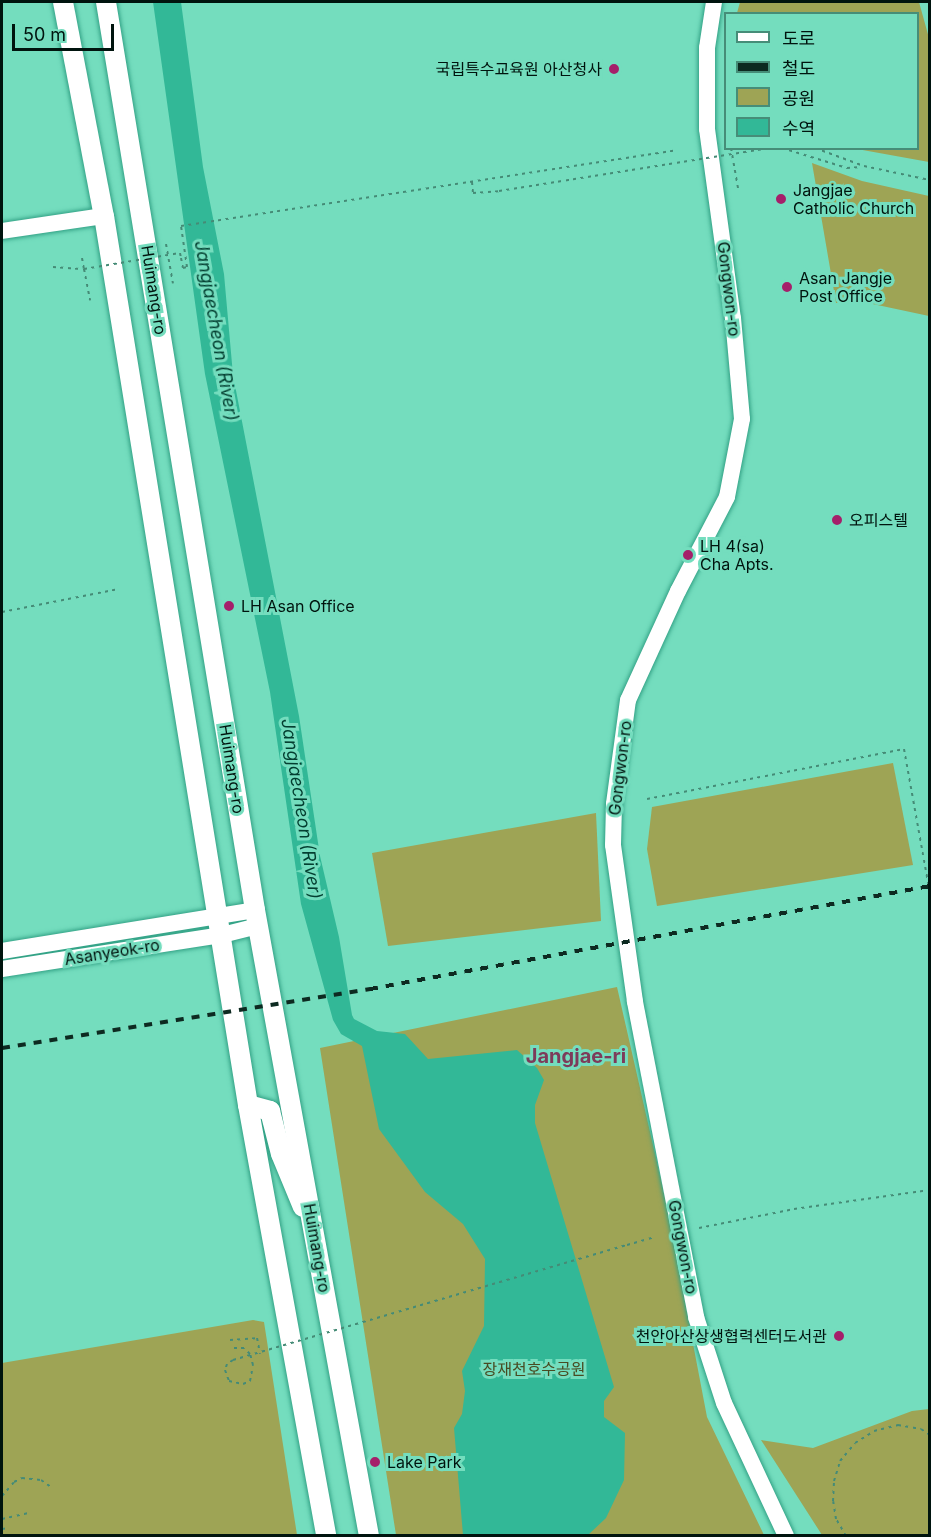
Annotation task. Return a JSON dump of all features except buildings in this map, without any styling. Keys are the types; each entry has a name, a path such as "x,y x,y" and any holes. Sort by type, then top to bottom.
{"main road":[{"path":"63,2 104,216 248,1106 326,1536"},
{"name":"Huimang-ro","path":"106,2 257,918 369,1536"},
{"path":"248,1106 270,1111 290,1178 314,1228"}],"street":[{"name":"Gongwon-ro","path":"714,2 707,48 707,129 733,318 741,419 727,497 678,591 628,700 614,804 613,845 635,1002 696,1317 724,1403 786,1536"},
{"path":"2,231 104,216"},
{"path":"220,926 257,918"},
{"name":"Asanyeok-ro","path":"2,951 220,926"},
{"name":"Asanyeok-ro","path":"2,969 220,926"}],"path":[{"path":"731,150 738,188"},
{"path":"472,182 473,193 499,191 762,150"},
{"path":"788,150 847,168 864,166"},
{"path":"820,150 864,166 930,180"},
{"path":"52,267 84,269 180,253 183,268 187,267 181,226 673,152"},
{"path":"166,244 173,283"},
{"path":"82,258 90,300"},
{"path":"2,612 119,589"},
{"path":"648,799 904,749 930,894"},
{"path":"699,1228 794,1209 930,1190"},
{"path":"234,1348 244,1348 250,1354 254,1365 250,1382 243,1384 229,1381 225,1370 227,1364 233,1360 260,1354 655,1237"},
{"path":"230,1340 257,1338 260,1354"},
{"path":"846,1536 836,1519 833,1501 834,1481 840,1461 855,1443 873,1431 898,1425 921,1430 930,1435"},
{"path":"2,1496 14,1482 22,1478 40,1480 51,1487"},
{"path":"2,1519 27,1513"},
{"path":"2,1529 9,1528"}],"green space":[{"path":"740,2 919,2 929,38 929,162 863,150 919,150 919,12 737,12"},
{"path":"812,163 862,181 929,196 929,316 868,303 836,303"},
{"path":"893,763 913,865 657,906 647,849 652,807"},
{"path":"596,813 601,921 388,946 372,853"},
{"name":"장재천호수공원","path":"617,987 666,1202 707,1417 764,1535 396,1535 320,1048"},
{"path":"253,1320 264,1322 297,1535 2,1535 2,1363"},
{"path":"929,1409 929,1535 822,1535 761,1440 813,1448 912,1411"}],"water":[{"name":"Jangjaecheon (River)","path":"153,2 181,2 203,167 224,274 233,375 299,716 320,856 339,937 352,1015 354,1019 377,1031 405,1034 428,1059 517,1050 537,1068 544,1080 535,1105 535,1123 614,1387 604,1401 604,1417 625,1433 624,1480 606,1518 588,1535 463,1535 454,1428 462,1414 465,1391 462,1371 484,1326 485,1259 463,1224 425,1192 379,1129 362,1046 341,1034 333,1020 301,904 270,692 205,374"}],"railway":[{"path":"2,1048 370,989 930,886"}],"place":[{"name":"국립특수교육원 아산청사","path":"614,69"},
{"name":"Jangjae Catholic Church","path":"781,199"},
{"name":"Asan Jangje Post Office","path":"787,287"},
{"name":"오피스텔","path":"837,520"},
{"name":"LH 4(sa) Cha Apts.","path":"688,555"},
{"name":"LH Asan Office","path":"229,606"},
{"name":"천안아산상생협력센터도서관","path":"839,1336"},
{"name":"Lake Park","path":"375,1462"}],"district":[{"name":"Jangjae-ri","path":"576,1056"}]}
